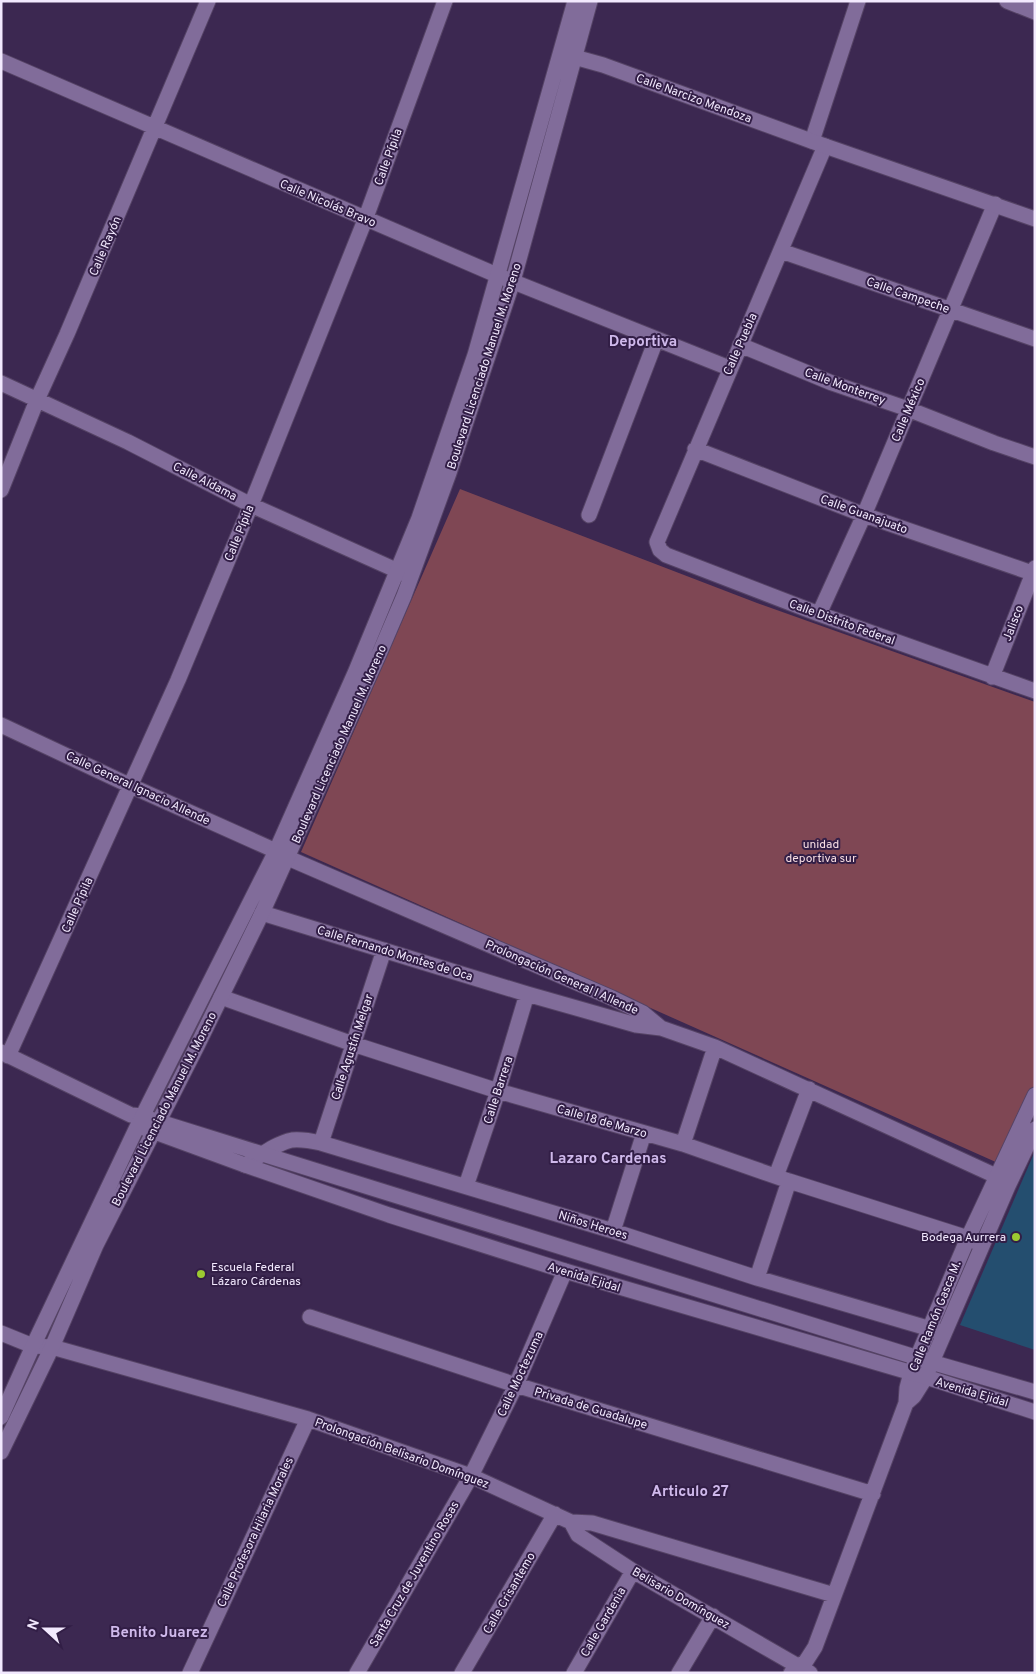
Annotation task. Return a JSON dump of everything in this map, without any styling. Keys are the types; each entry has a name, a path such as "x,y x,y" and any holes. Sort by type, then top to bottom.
{"street":[{"name":"Calle Rayón","path":"1,490 208,1"},
{"name":"Calle Pípila","path":"5,1054 131,786 178,680 366,220 445,1"},
{"name":"Boulevard Licenciado Manuel M. Moreno","path":"568,55 575,1"},
{"name":"Boulevard Licenciado Manuel M. Moreno","path":"1,1452 5,1420 33,1346 101,1219 144,1122 282,854 353,710 380,652 411,576 449,473 568,55 590,1"},
{"path":"818,144 858,1"},
{"path":"1007,1 1035,12"},
{"name":"Calle Narcizo Mendoza","path":"568,55 1035,219"},
{"name":"Calle Nicolás Bravo","path":"1,62 366,220 656,340 729,368"},
{"name":"Calle Puebla","path":"657,542 729,368 781,251 818,144"},
{"name":"Calle México","path":"819,614 864,515 994,204"},
{"name":"Calle Campeche","path":"781,251 1035,339"},
{"name":"Boulevard Licenciado Manuel M. Moreno","path":"144,1122 221,997 262,913 282,854 419,518 506,278"},
{"path":"590,515 656,340"},
{"name":"Calle Monterrey","path":"740,345 832,383 908,409 1035,457"},
{"name":"Calle Aldama","path":"1,383 128,442 251,505 396,571 411,576"},
{"name":"Calle Guanajuato","path":"695,449 864,515 1034,572"},
{"name":"Calle Distrito Federal","path":"657,542 660,550 666,554 819,614 1035,691"},
{"name":"Jalisco","path":"992,677 1034,572"},
{"name":"Calle General Ignacio Allende","path":"1,725 282,854"},
{"name":"Prolongación General I Allende","path":"282,854 643,1012 661,1028 715,1047 809,1089 1002,1181"},
{"name":"Calle Fernando Montes de Oca","path":"262,913 527,994 636,1025 661,1028"},
{"name":"Calle Agustín Melgar","path":"321,1143 384,950"},
{"name":"Calle Barrera","path":"466,1186 498,1091 527,994"},
{"name":"Calle 18 de Marzo","path":"221,997 353,1044 498,1091 683,1144 968,1238 982,1245"},
{"path":"683,1144 715,1047"},
{"path":"5,1054 144,1122"},
{"path":"757,1278 809,1089"},
{"name":"Calle Ramón Gasca M.","path":"924,1360 944,1332 982,1245 1002,1181 1035,1095"},
{"name":"Avenida Ejidal","path":"144,1122 264,1154 924,1360 1035,1392"},
{"name":"Avenida Ejidal","path":"144,1122 245,1165 389,1215 565,1271 918,1375 1035,1412"},
{"name":"Calle Ramón Gasca M.","path":"799,1670 815,1647 906,1403 907,1388 918,1375 924,1360 929,1328 968,1238 1035,1129"},
{"path":"613,1231 644,1133"},
{"name":"Niños Heroes","path":"245,1165 292,1140 307,1140 321,1143 613,1231 757,1278 944,1332"},
{"name":"Boulevard Licenciado Manuel M. Moreno","path":"5,1420 52,1347 96,1245 101,1219"},
{"name":"Calle Moctezuma","path":"471,1476 516,1385 565,1271"},
{"name":"Privada de Guadalupe","path":"310,1317 516,1385 873,1494"},
{"path":"1,1332 33,1346"},
{"name":"Prolongación Belisario Domínguez","path":"33,1346 52,1347 308,1419 471,1476 571,1522 592,1523 834,1595"},
{"name":"Calle Profesora Hilaria Morales","path":"190,1673 308,1419"},
{"name":"Santa Cruz de Juventino Rosas","path":"357,1673 471,1476"},
{"name":"Calle Crisantemo","path":"462,1673 555,1514"},
{"name":"Belisario Domínguez","path":"571,1522 578,1535 633,1571 713,1616 799,1670"},
{"name":"Calle Gardenia","path":"574,1673 633,1571"},
{"path":"679,1673 713,1616"}],"green space":[{"name":"unidad deportiva sur","path":"460,489 757,603 1035,702 1035,1087 998,1163 301,852"}],"building":[{"name":"Bodega Aurrera","path":"1035,1151 1035,1350 960,1325"}],"place":[{"name":"Bodega Aurrera","path":"1016,1237"},
{"name":"Escuela Federal Lázaro Cárdenas","path":"201,1274"}],"district":[{"name":"Deportiva","path":"643,341"},
{"name":"Lazaro Cardenas","path":"608,1158"},
{"name":"Articulo 27","path":"690,1491"},
{"name":"Benito Juarez","path":"159,1632"}]}
